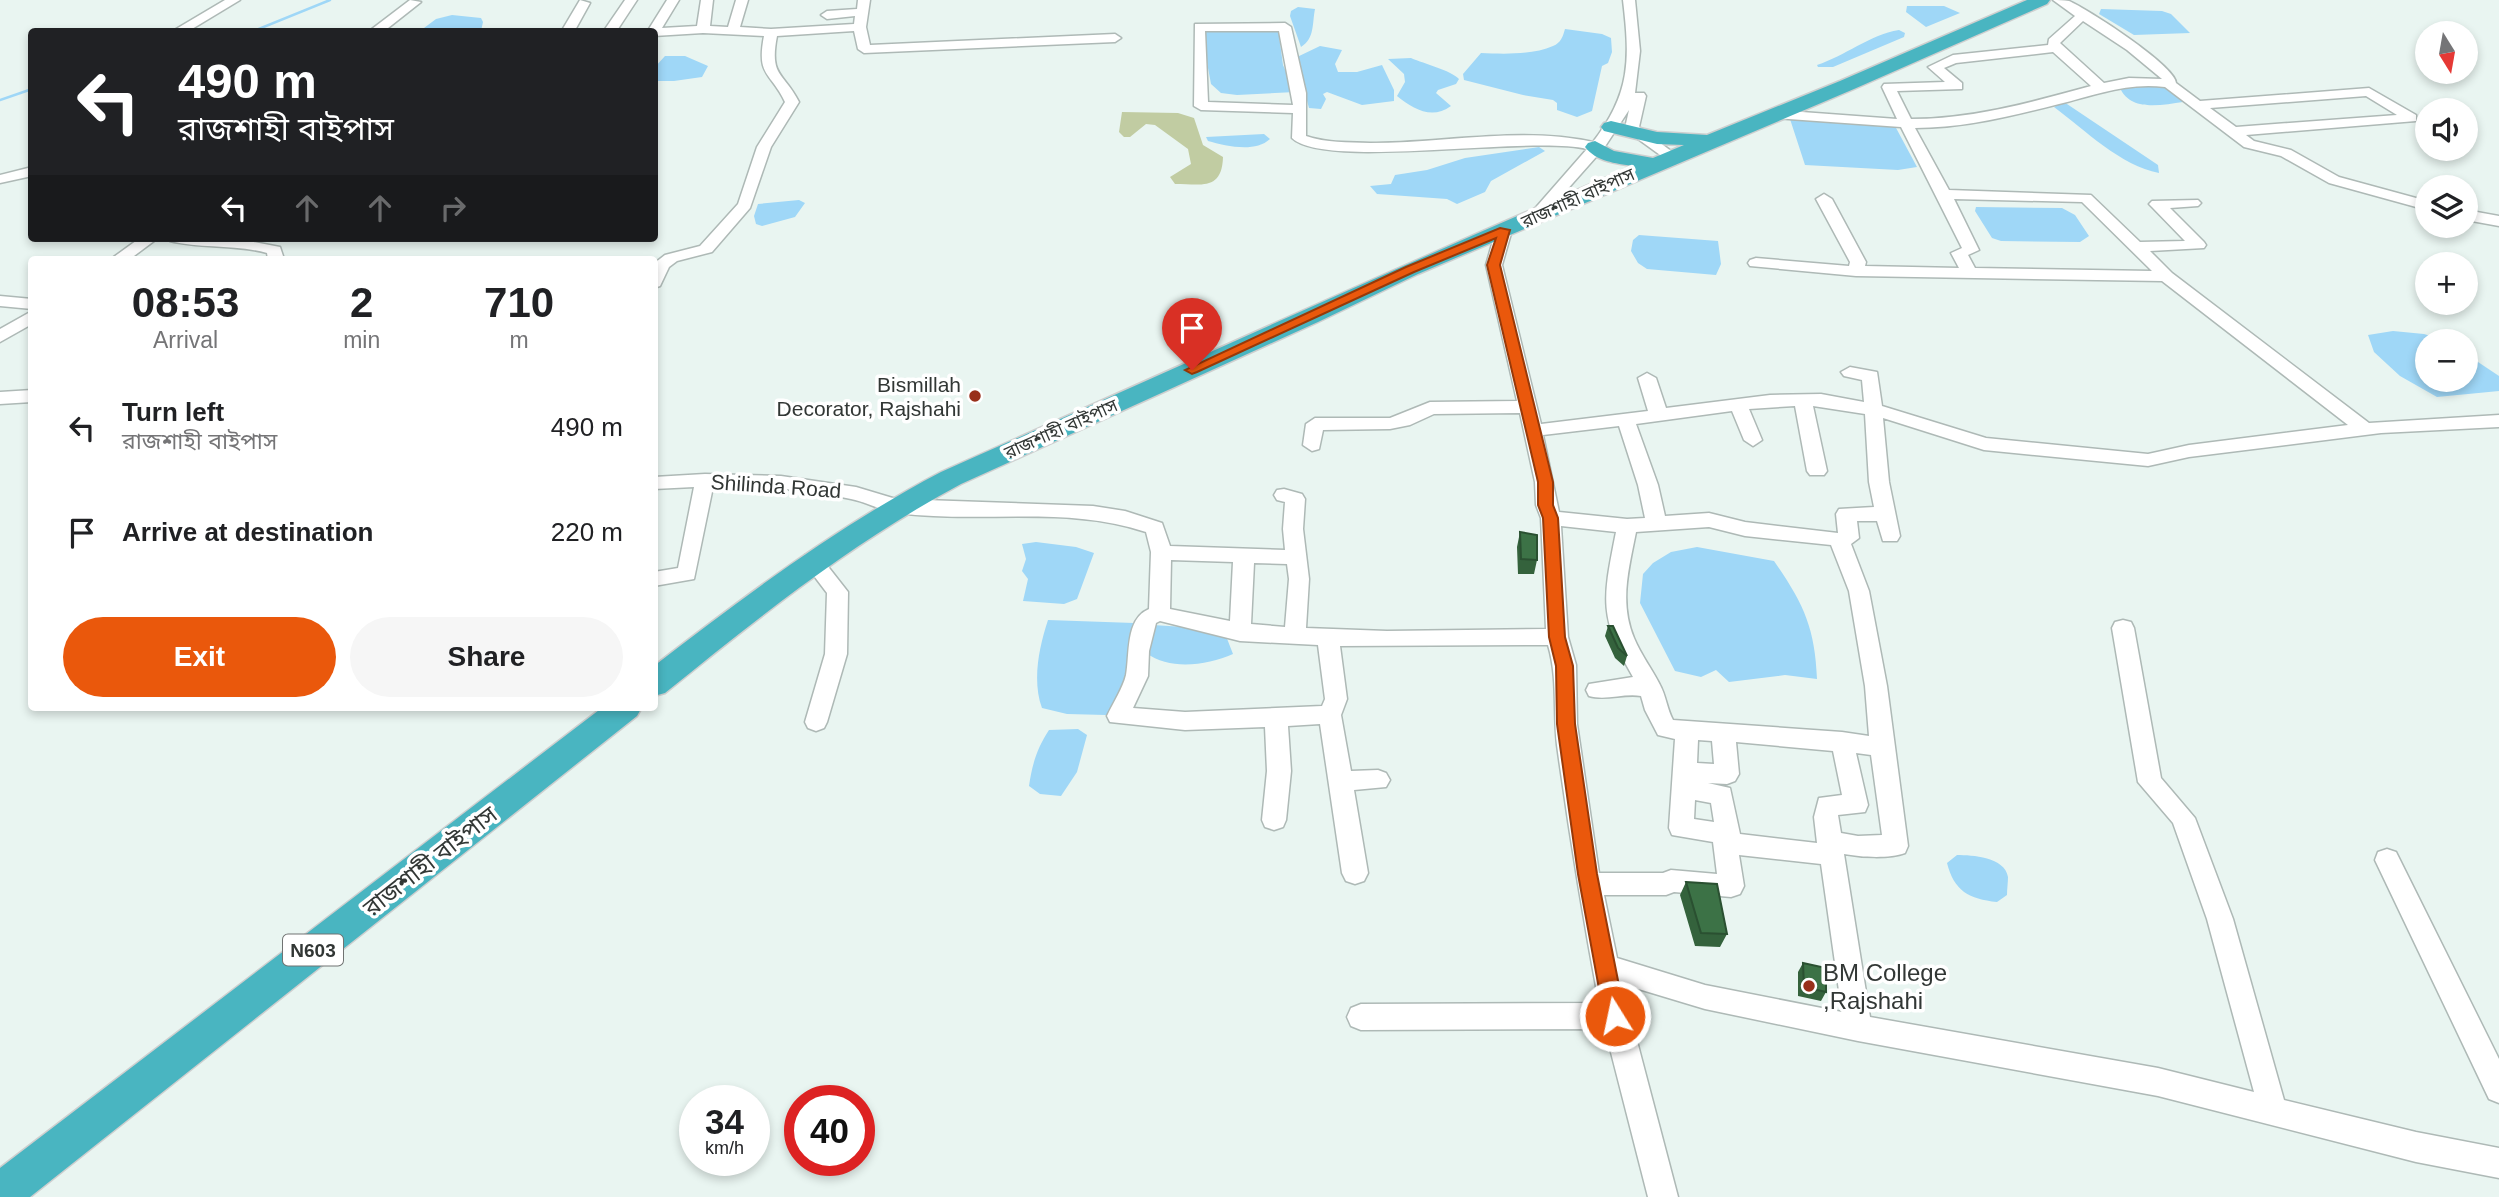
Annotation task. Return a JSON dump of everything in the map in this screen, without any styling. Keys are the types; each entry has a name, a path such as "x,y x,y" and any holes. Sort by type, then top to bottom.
{"highway":[{"name":"রাজশাহী বাইপাস","path":"658,680 812,560 894,506 1410,269 1724,136 1785,106 2041,0"},
{"path":"1611,127 1680,140 1724,136"},
{"path":"1595,147 1615,158 1664,161"},
{"name":"রাজশাহী বাইপাস","path":"0,1194 621,711"}],"street":[{"path":"184,28 234,0"},
{"path":"613,28 631,0"},
{"path":"656,28 673,0"},
{"path":"703,29 707,0"},
{"path":"733,30 742,0"},
{"path":"1536,216 1611,127 1627,100 1633,63 1629,0"},
{"path":"1640,0 1643,64 1631,124 1664,161"},
{"path":"2059,0 2084,14 2151,62 2169,77 2169,84"},
{"path":"379,28 415,2"},
{"path":"569,28 584,3"},
{"path":"827,15 864,6 860,27 864,49 1115,38"},
{"path":"2084,14 2054,39 2056,48 2099,86"},
{"path":"658,32 703,29 771,33 860,27"},
{"path":"1300,109 1201,106 1199,27 1284,27 1300,109 1301,141 1321,145 1412,146 1558,140 1595,147"},
{"path":"658,274 662,265 671,258 706,249 745,205 764,147 792,102 790,95 773,78 766,59 771,33"},
{"path":"1969,271 1959,253 1971,250 1889,88 1957,86 1935,67 1953,59 2056,48"},
{"path":"1785,106 1904,122 1970,120 2062,99 2099,86 2142,81 2169,84 2249,144 2291,155 2334,180 2415,203"},
{"path":"2198,105 2369,92 2411,118 2231,132"},
{"path":"0,178 28,172"},
{"path":"1943,194 2087,198 2166,276 2365,429"},
{"path":"1824,199 1858,261 1856,271"},
{"path":"2138,247 2198,245 2157,204 2193,203"},
{"path":"2478,217 2499,221"},
{"path":"1504,230 1493,265 1505,303 1526,407 1545,482 1546,505 1551,518 1557,637 1564,666 1566,724 1589,884 1615,1016 1663,1197"},
{"path":"123,256 144,242"},
{"path":"190,242 260,245 274,250 275,256"},
{"path":"1756,263 1856,271 2166,276"},
{"path":"0,301 28,304"},
{"path":"0,337 28,319"},
{"path":"1850,372 1871,376 1884,513 1890,536"},
{"path":"1647,378 1659,416"},
{"path":"0,398 28,396"},
{"path":"1803,400 1817,471"},
{"path":"1532,431 1738,406 1821,400 1875,410 1984,444 2148,460 2189,451 2365,429 2499,421"},
{"path":"1738,406 1753,440"},
{"path":"1312,445 1315,424 1399,424 1430,408 1526,407"},
{"path":"1626,420 1648,485 1656,523"},
{"name":"Shilinda Road","path":"658,483 739,479 816,486 857,493 894,506 1097,513 1155,528 1161,552"},
{"path":"658,578 687,574 705,480"},
{"path":"1283,495 1295,499 1293,529 1299,579 1295,635"},
{"path":"1551,518 1627,526 1709,520 1745,529 1806,534 1839,540 1849,538 1846,514 1884,513"},
{"path":"1627,526 1615,601 1617,619 1628,647 1651,689 1656,710 1666,729 1842,741 1882,747"},
{"path":"1687,730 1681,828 1724,838 1829,848 1863,847 1864,844 1896,846 1876,686 1859,591 1839,540"},
{"path":"1159,613 1161,552 1285,557 1296,555"},
{"path":"1240,634 1244,555"},
{"path":"812,560 838,592 836,654 816,722"},
{"path":"1330,715 1185,721 1118,716 1137,676 1138,651 1147,618 1159,613 1178,620 1229,630 1328,639 1557,637"},
{"path":"2123,628 2150,782 2183,818 2220,919 2273,1111"},
{"path":"1328,639 1336,699 1330,715 1355,873"},
{"path":"1597,690 1628,685 1651,689"},
{"path":"1274,820 1279,771 1276,718"},
{"path":"1684,780 1727,774 1724,732"},
{"path":"1842,741 1856,805 1828,805 1826,817 1858,1028"},
{"path":"1341,781 1378,780"},
{"path":"1684,780 1722,794 1728,834 1724,838"},
{"path":"1589,884 1666,884 1671,881 1731,886 1724,838"},
{"path":"2387,860 2499,1089"},
{"path":"1606,967 1705,997 1858,1028 2158,1082 2416,1147 2499,1163"},
{"path":"1361,1017 1615,1016"}],"green space":[{"path":"1122,112 1178,113 1194,118 1203,145 1223,157 1219,176 1208,183 1175,184 1170,177 1191,164 1188,149 1155,125 1146,124 1130,137 1124,137 1119,132"}],"water":[{"path":"1907,6 1944,6 1960,13 1926,27 1906,12"},
{"path":"1298,7 1315,9 1311,35 1301,47 1290,16 1291,11"},
{"path":"2101,9 2162,11 2171,14 2190,33 2134,35 2099,14"},
{"path":"452,15 481,18 483,22 482,28 424,28 436,19"},
{"path":"1205,28 1278,28 1283,65 1295,92 1237,95 1221,93 1211,84 1203,41"},
{"path":"1565,29 1602,34 1611,38 1612,52 1608,63 1602,66 1592,111 1577,117 1557,110 1557,103 1553,100 1464,80 1463,74 1481,53 1518,53 1545,49 1558,43"},
{"path":"1899,30 1905,33 1904,37 1833,67 1817,65 1877,36"},
{"path":"1320,46 1342,50 1335,64 1338,72 1357,72 1382,65 1394,90 1394,101 1362,105 1327,92 1323,94 1326,99 1321,109 1309,108 1295,58"},
{"path":"665,56 685,56 708,66 702,77 658,81 658,64"},
{"path":"1411,58 1444,70 1459,79 1456,84 1436,93 1451,106 1437,112 1423,111 1397,96 1405,82 1404,74 1388,59"},
{"path":"2160,83 2184,97 2183,102 2139,104 2125,96 2120,88"},
{"path":"2064,102 2158,165 2159,173 2131,163 2104,146 2054,107"},
{"path":"1789,116 1895,126 1917,167 1898,170 1805,165"},
{"path":"1264,134 1270,139 1249,147 1215,143 1208,141 1206,137"},
{"path":"1539,147 1545,151 1491,181 1485,192 1457,204 1447,199 1377,194 1370,186 1391,184 1395,175 1427,170 1465,158"},
{"path":"799,200 805,203 795,217 762,226 756,224 754,216 758,204"},
{"path":"1976,207 2062,208 2075,215 2089,236 2080,242 2001,241 1992,238 1975,211"},
{"path":"1639,235 1718,241 1721,264 1716,275 1647,269 1638,263 1631,251 1633,240"},
{"path":"2393,331 2415,333 2415,385 2400,376 2374,352 2368,335"},
{"path":"2478,362 2499,376 2499,391 2437,397 2428,392 2478,392"},
{"path":"1036,542 1076,547 1094,553 1077,599 1064,604 1023,601 1028,579 1022,571 1026,559 1022,544"},
{"path":"1697,547 1774,561 1806,616 1814,645 1817,679 1785,675 1729,682 1716,670 1701,677 1675,671 1640,603 1643,574 1653,563 1671,552"},
{"path":"1048,620 1134,623 1133,650 1120,702 1106,715 1067,714 1042,708 1037,675"},
{"path":"1153,625 1184,627 1226,636 1233,654 1212,661 1189,664 1156,659 1146,653"},
{"path":"1078,729 1087,735 1077,772 1061,796 1040,794 1029,786 1036,757 1049,730"},
{"path":"1957,855 1987,859 2001,865 2008,877 2007,895 1997,902 1978,899 1964,892 1954,880 1947,863"}],"building":[{"path":"1520,532 1537,535 1537,560 1521,559"},
{"path":"1608,626 1613,626 1627,656 1618,648"},
{"path":"1686,882 1717,884 1727,934 1701,933"},
{"path":"1803,963 1826,968 1826,992 1804,987"}],"waterway":[{"path":"261,28 330,0"},
{"path":"0,100 28,90"}],"place":[{"name":"Bismillah Decorator, Rajshahi","path":"975,396"},
{"name":"BM College ,Rajshahi","path":"1809,986"}],"route":[{"path":"1192,370 1410,269 1504,230 1493,265 1505,303 1526,407 1545,482 1546,505 1551,518 1557,637 1564,666 1566,724 1587,874 1615,1016"}]}
